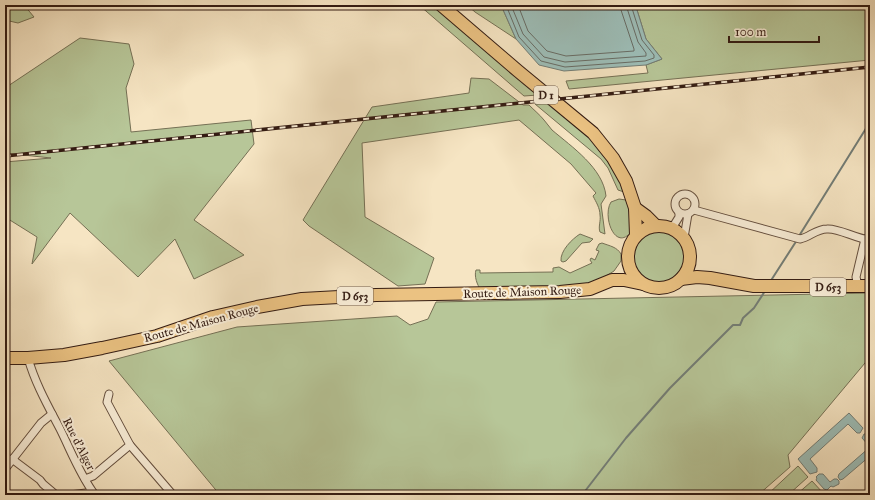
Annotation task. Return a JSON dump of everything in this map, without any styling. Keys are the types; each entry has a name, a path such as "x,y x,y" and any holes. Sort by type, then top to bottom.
{"main road":[{"name":"D 1","path":"441,5 518,72 593,134 613,158 626,181 635,208 636,235"},
{"path":"635,208 656,226"},
{"path":"612,280 624,280 656,288 663,288 676,284 685,275 690,264 690,250 684,238 678,232 669,227 656,226 642,230 636,235 629,248 628,263 634,275 643,284"},
{"path":"612,280 619,270 628,263"},
{"path":"690,264 710,278"},
{"path":"681,279 697,277 710,278"},
{"name":"D 653","path":"710,278 754,286 864,286"},
{"name":"Route de Maison Rouge","path":"5,358 64,355 157,336 213,317 242,310 302,300 376,295 560,292 590,289 612,280"}],"street":[{"path":"669,227 674,225 679,217 679,213 675,208 675,202 678,196 684,194 690,195 696,204 691,212 684,238"},
{"path":"679,213 691,212 800,239 806,238 820,229 829,228 868,240 856,277 864,286"},
{"name":"Rue d'Alger","path":"28,358 32,372 68,448 86,482 95,495"},
{"path":"109,394 107,402 130,445 173,495"},
{"name":"Rue d'Alger","path":"5,469 41,423 52,414"},
{"path":"70,495 86,494 86,482 130,445"},
{"path":"12,459 40,480 56,495"}],"green space":[{"path":"5,5 24,5 34,17 18,23 5,20"},
{"path":"419,5 435,5 536,91 538,95 524,96"},
{"path":"467,5 501,5 516,39 475,12"},
{"path":"634,5 681,5 683,7 685,5 870,5 870,60 569,89 566,81 648,73 646,65 662,59 646,39"},
{"path":"80,38 129,44 134,64 126,88 131,132 251,120 254,144 194,220 244,255 194,279 175,239 138,277 70,213 32,264 37,237 5,217 5,162 51,158 5,153 5,88"},
{"path":"471,78 489,79 523,105 529,105 552,130 593,167 604,186 606,196 601,204 605,234 599,230 600,212 593,196 596,193 571,164 519,120 362,143 365,217 434,258 425,284 398,286 309,226 303,220 372,107 469,93"},
{"path":"548,103 580,129 602,150 615,170 624,192 618,190 608,168 601,159 535,104"},
{"path":"619,199 626,200 630,208 631,232 625,237 620,238 615,235 612,230 608,215 611,202"},
{"path":"657,228 668,230 677,236 683,245 685,256 683,267 677,276 668,282 657,284 646,282 637,276 631,267 629,256 631,245 637,236 646,230"},
{"path":"580,234 593,239 590,242 582,243 566,261 561,261 564,249"},
{"path":"602,243 617,250 621,254 621,261 614,271 603,278 582,286 481,290 476,280 476,270 480,270 480,273 553,272 553,268 559,267 570,273 592,263 590,260 591,258 595,260 599,251 596,250 599,244"},
{"path":"870,293 870,357 788,455 790,467 758,495 220,495 109,361 237,327 397,316 410,325 428,319 436,302"},
{"path":"798,466 808,477 788,495 767,495"},
{"path":"812,481 824,494 796,495"}],"water":[{"path":"501,5 634,5 646,39 662,59 646,65 564,71 539,65 516,39"},
{"path":"849,413 863,428 860,433 857,433 848,424 810,459 817,468 817,472 810,474 798,459"},
{"path":"864,434 867,434 870,438 870,447 862,438"},
{"path":"870,447 870,456 840,480 838,477 839,474"},
{"path":"819,474 823,474 830,482 837,479 839,484 833,487 831,486 827,490 824,489 816,480 816,477"}],"waterway":[{"path":"799,236 870,122"},
{"path":"770,282 797,240"},
{"path":"582,495 626,438 670,388 733,325 740,325 743,318 754,308 765,291"}],"railway":[{"path":"5,156 870,67"}]}
